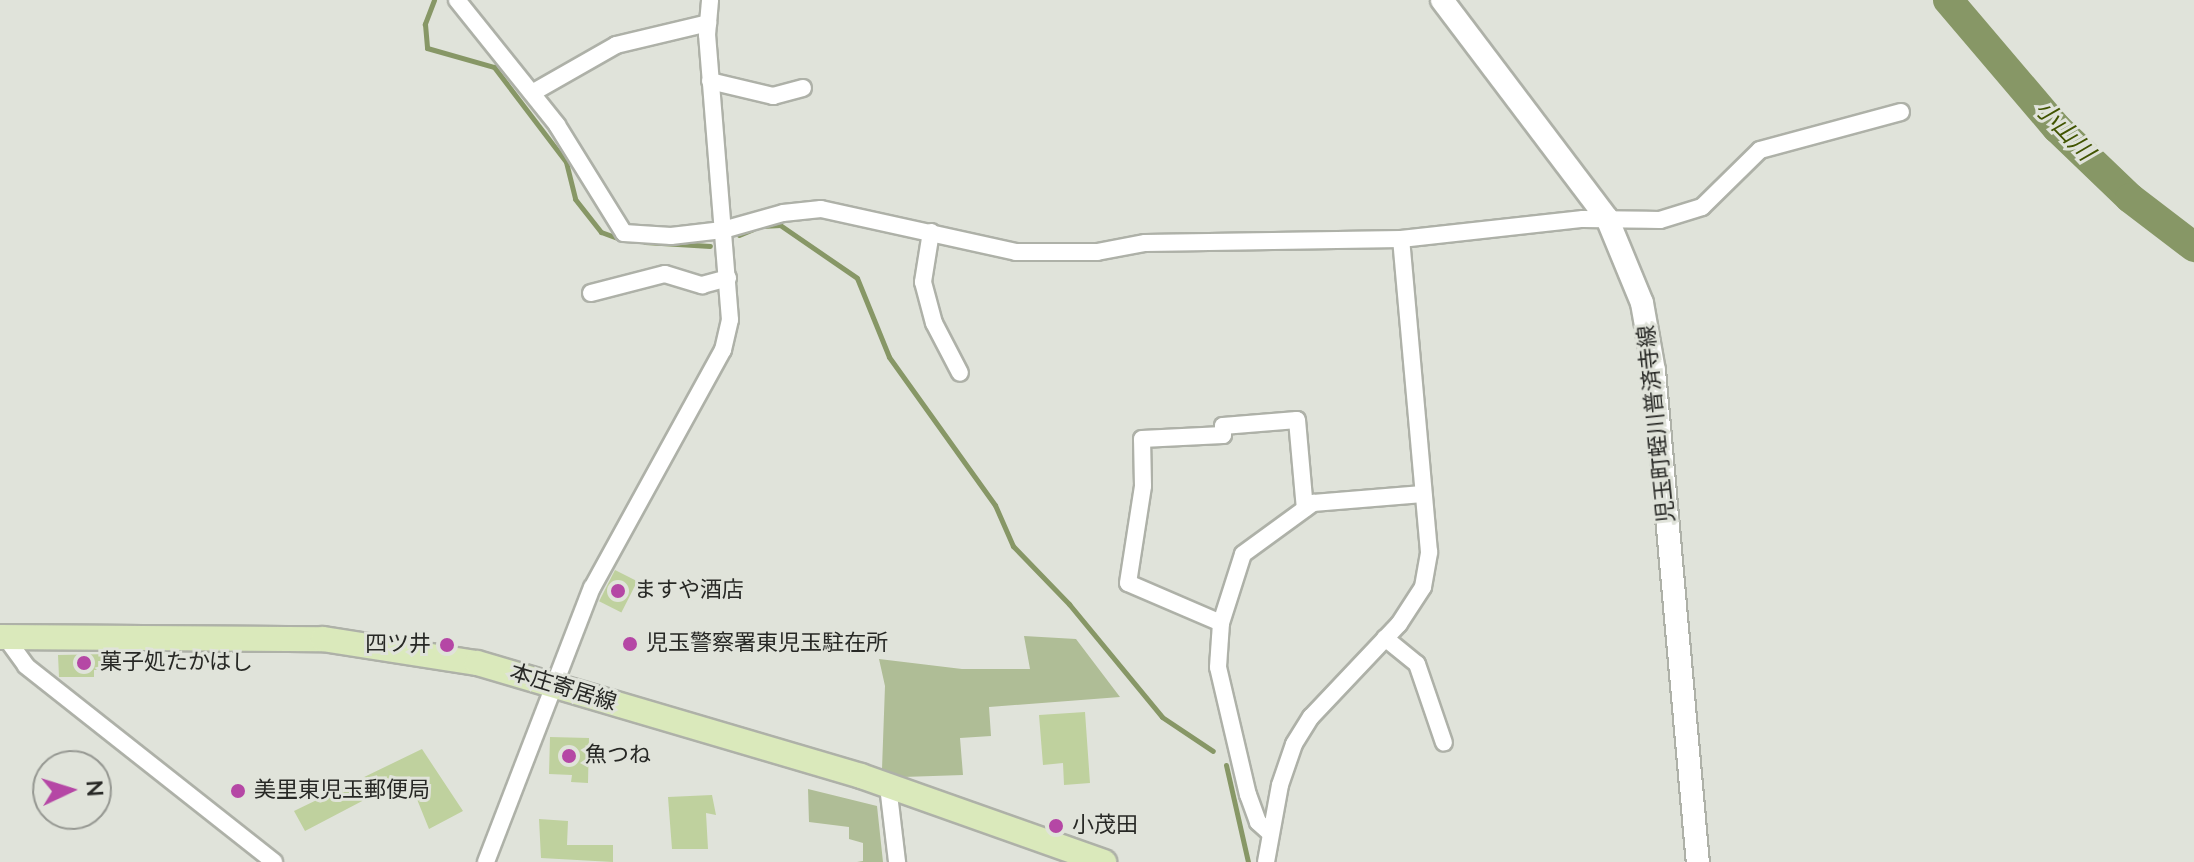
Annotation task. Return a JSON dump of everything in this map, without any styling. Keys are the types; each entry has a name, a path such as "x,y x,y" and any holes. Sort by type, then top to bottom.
{"main road":[{"name":"児玉町蛭川普済寺線","path":"1442,0 1607,218 1626,255 1649,331 1698,862"},
{"name":"本庄寄居線","path":"3,637 323,639 422,652 551,683 888,786 1104,862"}],"street":[{"path":"457,0 532,93 624,233 671,236 723,230 783,213 821,209 1016,252 1097,252 1145,243 1401,239 1607,218 1682,217 1702,207 1760,150 1901,112"},
{"path":"486,862 551,683 592,588 723,350 730,320 710,81 710,0"},
{"path":"532,93 616,45 708,23"},
{"path":"710,81 773,96 803,88"},
{"path":"931,232 923,282 934,323 960,373"},
{"path":"1266,862 1269,832 1294,744 1311,717 1385,638 1423,587 1429,552 1401,239"},
{"path":"591,293 665,274 702,285 728,278"},
{"path":"1221,623 1128,583 1143,486 1142,439 1223,435 1223,426 1297,420 1305,509"},
{"path":"1269,832 1258,822 1248,795 1218,667 1221,623 1243,554 1313,503 1423,494"},
{"path":"3,637 26,666 274,862"},
{"path":"1385,638 1417,664 1444,743"},
{"path":"888,786 897,862"}],"green space":[{"path":"1024,636 1076,639 1120,697 989,707 991,736 960,738 963,775 903,777 882,769 885,686 879,659 962,669 1030,669"},
{"path":"808,789 877,806 883,862 857,862 863,861 863,843 849,839 849,827 809,822"}],"building":[{"name":"ますや酒店","path":"615,570 637,581 621,613 599,601"},
{"name":"菓子処たかはし","path":"110,654 110,670 94,670 94,677 59,677 58,655"},
{"path":"1085,712 1090,783 1064,785 1063,763 1043,765 1039,715"},
{"name":"魚つね","path":"550,737 589,738 588,783 571,782 572,775 549,774"},
{"path":"422,749 463,811 429,829 408,777 305,831 294,811"},
{"path":"712,795 716,815 706,813 708,849 672,849 668,797"},
{"path":"539,819 568,821 567,845 613,845 613,862 541,858"}],"waterway":[{"path":"434,0 425,24 427,48 494,67 566,162 575,199 601,232 623,240"},
{"name":"小山川","path":"1948,0 2057,128 2130,198 2194,247"},
{"path":"762,226 780,225 857,278 889,357 995,505 1013,546 1069,604 1162,717 1213,751"},
{"path":"739,235 753,229"},
{"path":"645,242 710,246"},
{"path":"1226,765 1248,862"}],"place":[{"name":"ますや酒店","path":"618,591"},
{"name":"児玉警察署東児玉駐在所","path":"630,644"},
{"name":"四ツ井","path":"447,645"},
{"name":"菓子処たかはし","path":"84,663"},
{"name":"魚つね","path":"569,756"},
{"name":"美里東児玉郵便局","path":"238,791"},
{"name":"小茂田","path":"1056,826"}]}
